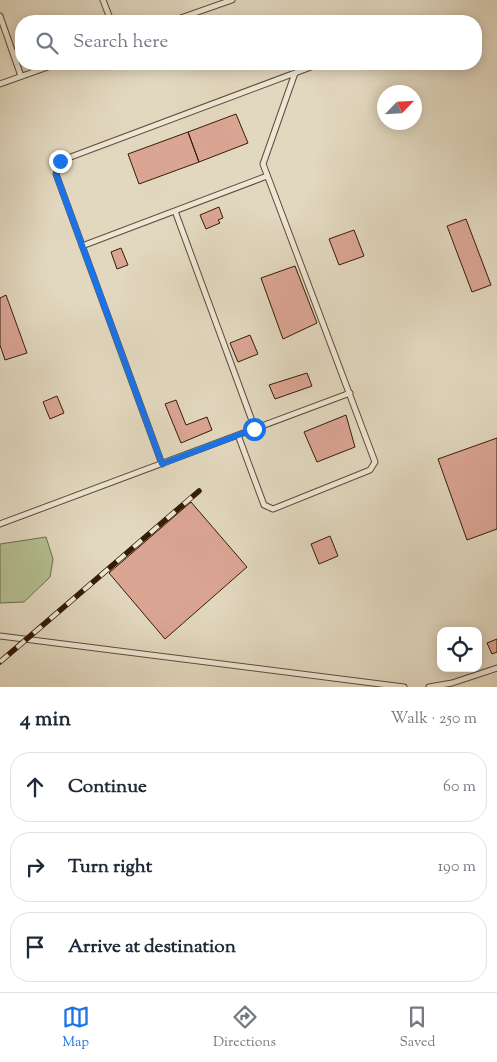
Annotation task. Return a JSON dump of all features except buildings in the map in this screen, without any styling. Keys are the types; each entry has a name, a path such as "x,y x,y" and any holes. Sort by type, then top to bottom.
{"lane":[{"path":"103,0 109,15"},
{"path":"189,15 232,0"},
{"path":"0,16 15,59"},
{"path":"19,70 21,76"},
{"path":"0,84 38,70"},
{"path":"162,464 56,174 60,161 303,70"},
{"path":"238,435 264,504 273,508 370,470 375,462 263,164 295,73"},
{"path":"82,246 267,176"},
{"path":"175,211 254,429"},
{"path":"0,524 350,394"},
{"path":"0,636 404,687"},
{"path":"429,687 452,683 497,668"}],"green space":[{"path":"46,537 53,559 50,577 24,602 0,603 0,544"}],"railway":[{"path":"0,662 199,491"}],"route":[{"path":"60,161 56,174 162,464 254,429"}]}
